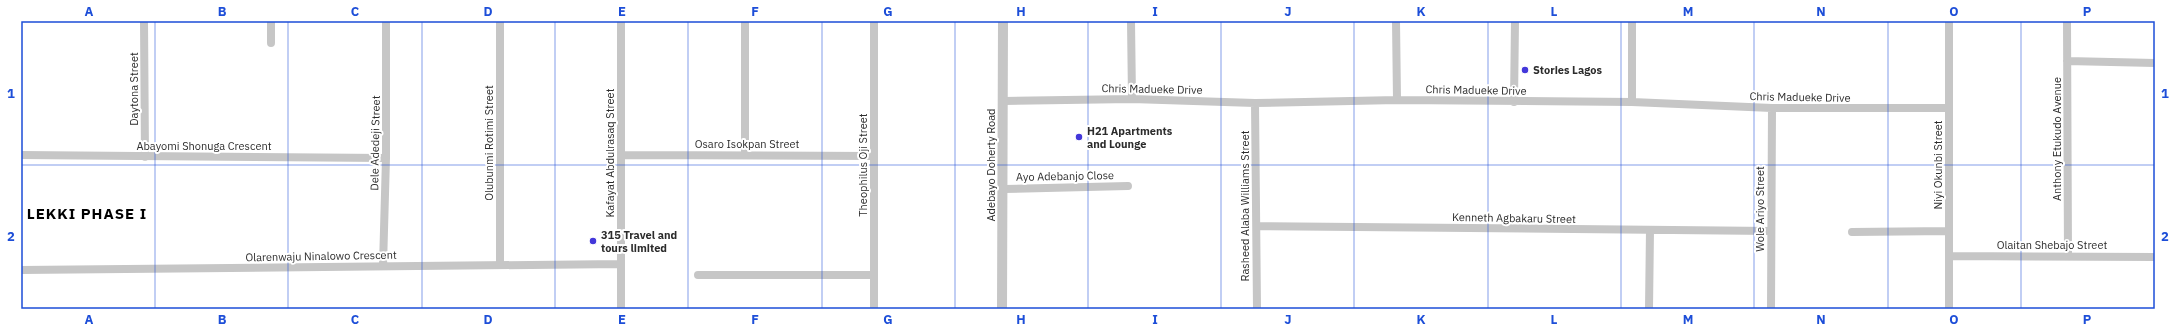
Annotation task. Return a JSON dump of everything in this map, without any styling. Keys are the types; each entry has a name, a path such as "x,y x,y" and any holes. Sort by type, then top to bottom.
{"street":[{"name":"Daytona Street","path":"144,21 145,157"},
{"path":"271,21 271,44"},
{"name":"Dele Adedeji Street","path":"383,266 386,158 386,21"},
{"name":"Olubunmi Rotimi Street","path":"500,21 500,265"},
{"name":"Kafayat Abdulrasaq Street","path":"621,21 621,309"},
{"path":"745,21 745,155"},
{"name":"Theophilus Oji Street","path":"874,21 874,309"},
{"name":"Adebayo Doherty Road","path":"1002,309 1003,21"},
{"path":"1131,21 1132,99"},
{"path":"1396,21 1397,100"},
{"path":"1514,102 1515,21"},
{"path":"1632,21 1632,102"},
{"name":"Niyi Okunbi Street","path":"1949,21 1949,309"},
{"name":"Anthony Etukudo Avenue","path":"2067,21 2068,256"},
{"path":"2067,61 2155,63"},
{"name":"Chris Madueke Drive","path":"1003,101 1132,99 1256,103 1397,100 1632,102 1772,108 1949,108"},
{"name":"Rasheed Alaba Williams Street","path":"1256,103 1256,309"},
{"name":"Wole Ariyo Street","path":"1771,309 1772,108"},
{"name":"Abayomi Shonuga Crescent","path":"21,155 386,158"},
{"name":"Osaro Isokpan Street","path":"621,155 874,156"},
{"name":"Ayo Adebanjo Close","path":"1003,189 1128,186"},
{"name":"Kenneth Agbakaru Street","path":"1257,226 1771,231"},
{"path":"1649,309 1650,230"},
{"path":"1852,232 1949,231"},
{"name":"Olaitan Shebajo Street","path":"1949,256 2155,257"},
{"name":"Olarenwaju Ninalowo Crescent","path":"21,270 621,264"},
{"path":"698,275 874,275"}],"place":[{"name":"Stories Lagos","path":"1525,70"},
{"name":"H21 Apartments and Lounge","path":"1079,137"},
{"name":"315 Travel and tours limited","path":"593,241"}],"district":[{"name":"LEKKI PHASE I","path":"87,213"}]}
